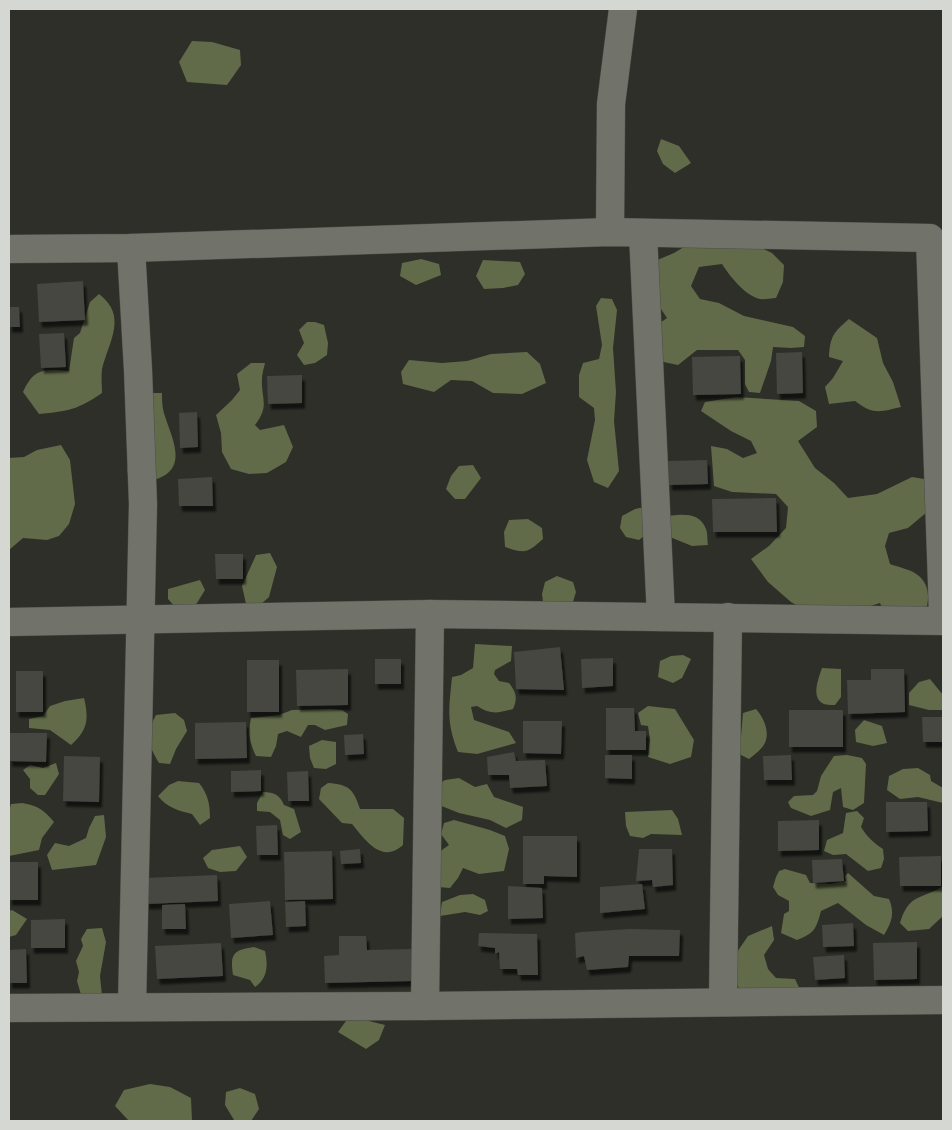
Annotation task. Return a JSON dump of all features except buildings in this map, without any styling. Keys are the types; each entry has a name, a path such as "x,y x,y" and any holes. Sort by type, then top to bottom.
{"street":[{"path":"610,232 611,104 623,9"},
{"path":"9,249 130,248 610,232 930,238 943,613"},
{"path":"643,233 660,617"},
{"path":"130,248 138,370 143,504 132,1007"},
{"path":"425,1006 430,614"},
{"path":"9,622 430,614 728,617 943,622"},
{"path":"723,1002 728,617"},
{"path":"9,1008 425,1006 943,1000"}],"green space":[{"path":"192,41 212,42 240,50 241,65 227,85 187,82 179,62"},
{"path":"661,139 679,146 691,163 675,173 663,164 657,151"},
{"path":"745,240 772,253 784,265 783,282 776,298 760,299 749,294 733,279 722,264 699,267 691,286 700,299 719,303 744,316 793,327 805,336 804,347 773,347 771,361 760,393 749,392 745,384 745,360 738,350 697,350 678,365 644,358 651,329 667,318 659,306 655,261 674,253 692,242"},
{"path":"421,259 439,264 441,275 416,285 400,276 402,263"},
{"path":"483,260 520,262 525,274 518,285 484,289 476,276"},
{"path":"99,294 108,302 115,320 112,339 102,369 102,393 72,409 39,414 23,392 27,384 36,374 46,370 69,371 74,338 80,333 90,302"},
{"path":"601,298 612,299 617,310 613,348 616,392 614,421 619,471 608,488 594,482 587,460 595,420 594,408 579,397 579,375 583,363 599,359 602,345 596,306"},
{"path":"849,319 877,338 883,363 893,382 901,407 877,411 867,409 855,401 829,404 825,387 843,361 829,357 830,344 836,331"},
{"path":"307,322 324,325 328,343 327,355 315,363 304,365 297,355 304,343 299,330"},
{"path":"527,352 540,364 546,383 522,394 493,393 472,381 451,380 434,392 403,384 401,372 409,360 442,363 467,361 491,354"},
{"path":"251,363 265,363 262,379 264,407 255,425 260,430 284,425 293,447 286,462 267,473 249,474 231,469 222,452 221,433 216,415 240,390 237,374"},
{"path":"146,393 162,393 163,409 173,438 176,458 168,473 155,480 138,481 127,472 129,442"},
{"path":"736,397 799,401 816,411 817,427 798,441 815,468 834,483 848,498 877,494 912,477 930,480 933,507 908,528 889,533 885,546 890,564 909,570 919,576 927,589 928,603 919,631 904,635 886,617 880,603 823,621 791,602 768,582 751,559 769,546 786,528 788,507 776,494 732,492 714,486 711,446 727,449 743,458 757,453 751,441 731,431 701,411 705,402"},
{"path":"61,445 70,460 75,504 69,524 59,536 47,540 23,538 9,550 9,458 24,457 37,450"},
{"path":"473,465 481,478 465,499 455,499 446,489 451,476 459,466"},
{"path":"653,505 668,516 690,515 695,517 703,523 706,529 708,545 692,546 660,533 649,532 639,540 626,537 620,528 622,516 635,509"},
{"path":"528,519 542,528 543,539 526,551 505,547 504,532 509,520"},
{"path":"270,553 277,567 269,597 260,605 246,604 242,586 256,555"},
{"path":"557,576 573,582 576,592 572,605 543,602 542,594 545,582"},
{"path":"200,580 205,590 197,603 189,610 177,609 168,599 168,589"},
{"path":"475,644 512,646 511,661 495,670 494,674 499,681 509,683 515,692 516,698 513,709 503,711 491,712 477,706 471,707 474,720 509,732 516,743 477,754 458,752 449,715 452,677 461,675 473,668"},
{"path":"683,655 691,659 682,678 673,683 658,677 660,661 671,656"},
{"path":"822,668 841,669 841,697 835,705 823,704 817,696 816,691"},
{"path":"930,679 943,695 943,710 929,710 909,705 909,693 919,682"},
{"path":"84,698 86,724 77,740 71,745 50,730 29,728 29,719 43,716 50,706"},
{"path":"648,706 675,709 694,740 691,757 670,764 648,757 650,740 648,726 641,725 638,713"},
{"path":"756,709 765,723 767,736 763,746 749,759 737,753 743,713"},
{"path":"292,710 342,710 348,714 347,725 325,730 315,725 308,725 301,737 287,731 278,734 276,746 271,757 256,756 250,737 251,718 279,715"},
{"path":"175,713 184,720 187,731 176,749 170,764 159,763 150,744 150,728 156,715"},
{"path":"864,720 882,726 887,743 873,746 856,742 855,730"},
{"path":"322,740 336,742 336,764 326,769 314,768 310,758 309,746"},
{"path":"847,755 862,758 866,764 864,803 853,810 843,807 841,788 833,792 830,810 811,816 791,808 788,802 794,796 813,795 817,791 821,776 834,756"},
{"path":"56,763 59,774 45,795 38,795 30,788 30,779 23,770 30,765 43,768"},
{"path":"918,768 930,775 931,781 943,788 943,803 918,797 900,799 887,790 889,776 903,769"},
{"path":"459,778 475,787 487,784 494,797 523,807 522,820 506,828 490,820 459,813 439,805 437,785 445,780"},
{"path":"178,781 199,783 205,791 209,804 210,818 200,825 192,814 169,806 158,796 169,785"},
{"path":"328,783 350,789 360,809 393,809 404,818 403,845 388,852 381,851 369,843 352,824 342,823 319,799 321,788"},
{"path":"263,792 276,795 284,805 294,809 301,832 290,839 283,835 280,820 270,812 257,811 257,803"},
{"path":"22,803 40,809 54,822 42,838 39,850 9,856 9,812 11,804"},
{"path":"672,810 678,819 682,835 651,834 643,838 630,836 626,826 625,812"},
{"path":"857,811 864,818 861,827 863,831 883,849 884,859 881,868 868,871 846,854 833,855 824,851 827,840 843,833 846,813"},
{"path":"104,815 106,837 96,865 52,870 47,855 55,843 69,846 86,838 95,816"},
{"path":"454,820 505,836 509,849 504,871 479,874 463,868 450,888 438,887 439,852 449,845 441,834 444,823"},
{"path":"240,846 247,857 236,871 220,872 208,868 203,858 212,850"},
{"path":"785,869 806,875 810,883 831,884 846,881 845,876 848,873 874,896 889,899 892,917 884,935 866,925 838,903 821,911 814,930 808,935 797,940 781,933 784,914 789,911 789,901 778,895 773,887 779,871"},
{"path":"943,886 943,916 929,929 908,931 900,923 907,907 917,899"},
{"path":"473,894 485,900 488,911 480,915 465,912 440,916 442,902 460,895"},
{"path":"12,910 27,919 16,935 9,937 9,911"},
{"path":"772,926 774,940 764,955 768,969 776,978 795,979 803,996 741,995 735,978 737,952 748,936"},
{"path":"102,928 106,942 100,976 102,996 82,998 77,981 79,972 76,961 83,946 81,939 87,929"},
{"path":"254,947 265,951 267,961 265,975 255,987 250,980 233,975 232,968 234,954"},
{"path":"365,1020 385,1025 379,1040 366,1049 338,1032 346,1021"},
{"path":"150,1084 170,1087 191,1098 192,1121 129,1121 115,1106 124,1090"},
{"path":"240,1088 255,1094 259,1109 251,1121 234,1120 225,1105 226,1092"}]}
